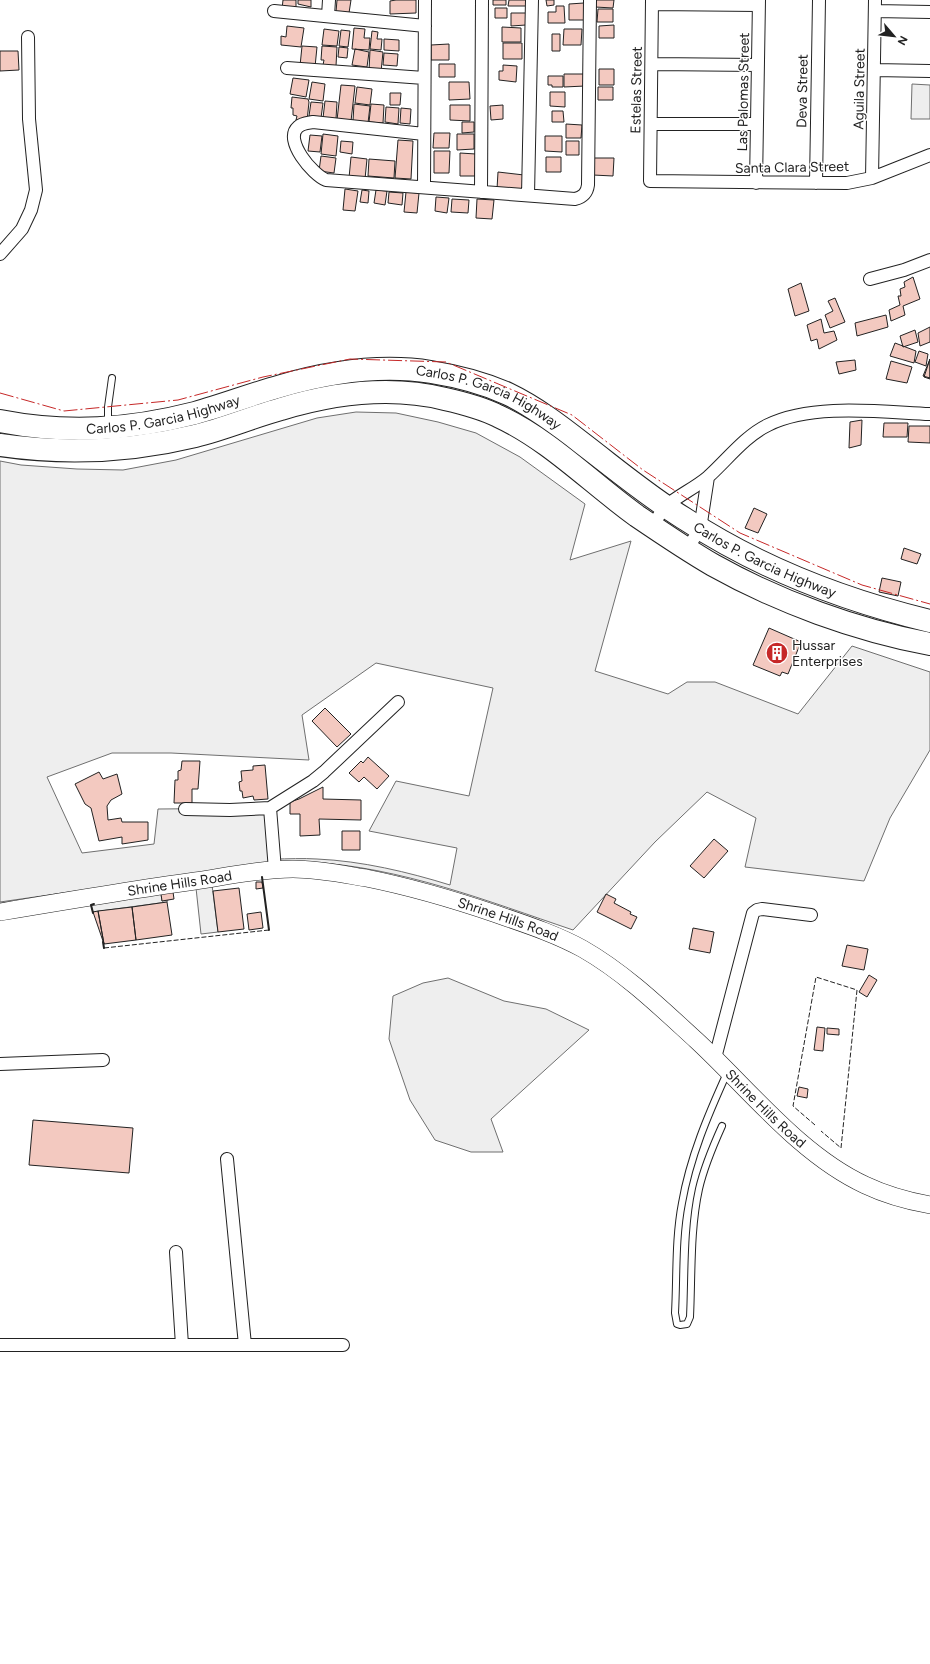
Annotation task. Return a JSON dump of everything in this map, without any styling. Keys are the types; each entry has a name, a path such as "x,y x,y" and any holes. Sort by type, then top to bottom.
{"highway":[{"name":"Carlos P. Garcia Highway","path":"0,445 48,451 108,440 156,421 195,413 280,386 325,375 397,369 429,372 479,384 508,394 526,404 559,426 665,507 745,555 792,576 869,605 930,621"},
{"name":"Carlos P. Garcia Highway","path":"0,421 52,428 108,440 157,444 197,435 283,408 326,397 394,392 424,394 448,399 491,413 520,428 546,445 652,526 712,565 782,598 861,627 930,644"}],"street":[{"path":"328,16 329,0"},
{"path":"424,187 425,0"},
{"path":"480,192 482,0"},
{"path":"528,195 532,0"},
{"path":"424,134 313,122 302,124 297,127 294,132 294,138 297,148 311,170 319,177 326,180 575,199 581,198 587,190 590,0"},
{"name":"Deva Street","path":"816,183 819,0"},
{"path":"652,2 758,3"},
{"name":"Estelas Street","path":"650,181 652,2"},
{"name":"Las Palomas Street","path":"756,183 758,3"},
{"path":"875,6 930,12"},
{"name":"Aguila Street","path":"872,178 875,6"},
{"path":"274,10 425,26"},
{"path":"0,254 22,229 31,210 36,190 29,119 28,37"},
{"path":"652,64 758,65"},
{"path":"287,68 424,78"},
{"path":"874,70 930,71"},
{"path":"651,124 757,124"},
{"name":"Santa Clara Street","path":"650,181 846,183 872,178 930,155"},
{"path":"870,280 904,270 930,260"},
{"path":"652,526 665,507 708,477 767,425 783,419 820,412 930,414"},
{"path":"687,549 700,529 708,477"},
{"path":"185,809 230,810 270,808 313,781 324,772 398,702"},
{"path":"270,808 275,870"},
{"name":"Shrine Hills Road","path":"0,912 194,885 275,870 316,870 405,886 434,894 562,939 582,949 628,981 670,1017 715,1058 796,1137 829,1164 865,1185 890,1195 930,1205"},
{"path":"715,1058 753,913 762,909 811,915"},
{"path":"0,1064 103,1060"},
{"path":"226,1159 246,1345"},
{"path":"176,1252 182,1345"},
{"path":"0,1345 343,1345"}],"lane":[{"path":"108,440 108,407 112,378"},
{"path":"722,1126 704,1170 699,1191 693,1239 690,1317 687,1324 680,1325 678,1324 675,1313 678,1233 682,1203 696,1148 728,1072"}],"shaded area":[{"path":"912,84 930,85 930,119 911,119"},
{"path":"356,412 396,413 438,422 476,433 520,457 585,504 570,560 631,541 595,671 668,694 687,682 715,682 798,714 852,646 930,672 930,750 890,818 864,881 745,867 756,818 707,792 655,842 573,930 476,897 410,878 343,865 309,862 264,864 0,902 0,461 21,465 77,469 123,470 176,460 317,418","holes":["376,663 493,688 469,796 396,781 369,831 457,848 450,885 401,872 351,862 312,859 274,859 270,808 158,809 154,844 82,853 47,777 112,753 171,753 309,760 302,715"]},
{"path":"212,885 218,932 201,934 196,888"},
{"path":"161,894 162,901 168,900 167,902 93,912 91,905"},
{"path":"448,978 504,1001 546,1009 589,1030 491,1119 503,1152 471,1152 435,1140 410,1100 389,1039 393,996 423,983"}],"building":[{"path":"283,0 296,0 296,10 282,9"},
{"path":"298,0 311,0 311,7 298,4"},
{"path":"337,0 351,0 349,13 336,12"},
{"path":"416,0 416,13 390,14 390,1"},
{"path":"493,0 506,0 506,5 493,5"},
{"path":"509,0 529,0 528,6 508,6"},
{"path":"546,0 554,0 554,5 547,6"},
{"path":"596,0 614,0 613,8 595,7"},
{"path":"584,3 585,20 569,20 569,4"},
{"path":"556,6 564,6 565,23 548,23 548,12 556,12"},
{"path":"495,8 507,8 507,18 495,18"},
{"path":"598,9 613,9 613,22 597,22"},
{"path":"511,13 526,13 526,25 511,26"},
{"path":"614,25 614,38 599,38 599,26"},
{"path":"287,26 304,28 301,47 281,45 281,36 286,37"},
{"path":"502,27 521,28 521,42 502,42"},
{"path":"354,28 365,29 364,38 370,38 369,50 352,49"},
{"path":"324,29 339,31 337,46 322,45"},
{"path":"564,29 582,29 581,45 563,45"},
{"path":"341,30 350,31 348,47 339,46"},
{"path":"372,31 378,32 377,39 382,39 381,50 370,49"},
{"path":"552,34 560,34 560,51 552,51"},
{"path":"384,39 399,40 399,51 384,50"},
{"path":"503,43 522,43 522,59 503,59"},
{"path":"449,44 449,60 431,60 431,45"},
{"path":"302,46 317,47 315,67 300,66"},
{"path":"322,46 337,47 336,66 323,65 324,60 321,60"},
{"path":"339,47 348,48 347,58 338,57"},
{"path":"355,49 369,52 367,67 352,65"},
{"path":"370,50 383,52 381,72 369,71"},
{"path":"0,51 18,51 19,70 0,71"},
{"path":"384,53 398,54 397,66 383,65"},
{"path":"439,64 455,64 455,77 439,77"},
{"path":"503,65 517,66 516,82 499,80 499,71 503,71"},
{"path":"599,69 614,69 614,85 599,85"},
{"path":"564,74 584,74 585,86 564,87"},
{"path":"548,76 563,76 563,87 552,87 552,85 548,85"},
{"path":"293,78 309,80 306,97 290,94"},
{"path":"312,82 325,84 323,101 309,99"},
{"path":"449,82 469,82 470,99 449,100"},
{"path":"341,85 355,86 351,121 337,120"},
{"path":"357,87 372,89 370,105 355,103"},
{"path":"598,87 613,87 613,100 598,100"},
{"path":"550,92 565,92 565,107 550,106"},
{"path":"390,93 401,93 400,105 390,105"},
{"path":"292,97 308,99 307,121 296,120 297,116 293,115 293,108 291,108"},
{"path":"325,101 337,102 336,119 323,118"},
{"path":"311,102 323,103 321,118 309,116"},
{"path":"354,104 370,106 368,123 353,121"},
{"path":"371,104 384,105 383,123 369,122"},
{"path":"450,105 470,105 470,121 450,120"},
{"path":"503,105 503,119 491,120 490,106"},
{"path":"386,107 399,108 398,124 385,122"},
{"path":"401,108 411,109 410,124 400,123"},
{"path":"552,111 563,111 564,122 552,122"},
{"path":"462,122 474,122 474,132 462,133"},
{"path":"566,124 582,125 581,138 566,138"},
{"path":"434,133 450,133 449,148 433,148"},
{"path":"323,134 338,136 336,156 321,154"},
{"path":"457,134 474,134 474,149 457,150"},
{"path":"310,135 322,136 320,152 308,151"},
{"path":"545,136 562,136 562,152 545,151"},
{"path":"398,140 413,141 411,179 395,178"},
{"path":"341,141 353,142 352,154 340,152"},
{"path":"566,141 579,141 579,155 566,155"},
{"path":"434,151 450,151 449,173 434,173"},
{"path":"460,153 476,154 475,176 460,176"},
{"path":"321,156 336,158 334,173 319,171"},
{"path":"351,157 367,159 365,179 349,178"},
{"path":"546,157 561,157 561,172 546,172"},
{"path":"594,158 614,158 613,176 593,175"},
{"path":"369,159 395,161 394,178 368,176"},
{"path":"498,172 524,175 523,190 497,189"},
{"path":"345,189 358,191 355,211 343,210"},
{"path":"362,190 369,191 368,203 360,202"},
{"path":"376,190 387,191 385,205 374,203"},
{"path":"389,192 403,193 402,205 388,203"},
{"path":"406,192 419,193 417,213 404,212"},
{"path":"436,197 449,198 447,213 435,211"},
{"path":"452,199 469,200 468,213 451,212"},
{"path":"477,199 494,200 492,219 476,218"},
{"path":"913,277 920,299 903,306 905,315 891,321 889,310 900,305 898,296 901,296 900,289 905,287 904,282"},
{"path":"801,283 809,311 795,316 788,289"},
{"path":"835,298 845,322 830,328 825,315 833,311 828,301"},
{"path":"886,315 888,327 857,336 855,323"},
{"path":"821,319 824,333 834,331 837,340 819,349 817,339 811,341 807,325"},
{"path":"930,327 930,342 920,346 918,333"},
{"path":"915,330 918,342 903,347 900,336"},
{"path":"895,343 916,351 914,363 890,356"},
{"path":"919,351 928,354 926,366 915,362"},
{"path":"930,359 930,379 924,377"},
{"path":"930,359 930,378 923,376"},
{"path":"855,360 856,370 839,374 836,362"},
{"path":"891,361 912,367 907,383 886,379"},
{"path":"862,420 861,445 849,448 850,422"},
{"path":"884,423 908,423 907,437 883,437"},
{"path":"909,426 930,426 930,443 908,442"},
{"path":"754,508 767,514 758,533 745,528"},
{"path":"904,548 921,554 917,564 901,559"},
{"path":"882,578 901,582 898,596 879,592"},
{"name":"Hussar Enterprises","path":"769,628 801,642 788,674 782,672 780,676 753,665"},
{"path":"325,708 351,734 337,747 312,721"},
{"path":"368,757 389,776 377,789 364,777 359,782 349,773 361,761 363,763"},
{"path":"182,761 200,761 198,789 192,789 192,803 174,803 175,780 178,780 178,771 181,770"},
{"path":"265,765 268,799 254,800 253,796 243,798 242,791 240,791 239,782 242,781 241,771 253,770 253,766"},
{"path":"99,772 103,779 117,774 122,794 111,800 107,806 108,820 121,818 122,822 148,822 148,840 122,844 122,837 99,841 91,808 85,804 75,784"},
{"path":"323,787 323,799 361,800 361,820 319,819 320,835 300,836 300,814 290,814 290,802"},
{"path":"342,831 360,831 360,850 342,850"},
{"path":"714,839 728,851 704,878 690,866"},
{"path":"256,882 262,882 263,888 256,889"},
{"path":"239,888 244,929 218,932 213,891"},
{"path":"173,892 174,899 162,901 161,894"},
{"path":"606,894 616,899 614,903 637,917 631,929 597,912"},
{"path":"167,902 172,935 136,940 132,907"},
{"path":"132,907 136,940 104,944 98,911"},
{"path":"98,911 104,944 93,912"},
{"path":"261,912 263,928 249,930 247,914"},
{"path":"693,928 714,932 710,953 689,949"},
{"path":"847,945 868,949 864,970 842,966"},
{"path":"869,975 877,980 867,997 859,992"},
{"path":"817,1027 825,1028 823,1051 814,1050"},
{"path":"827,1028 839,1029 839,1035 827,1034"},
{"path":"799,1087 808,1089 807,1098 797,1096"},
{"path":"33,1120 133,1128 129,1173 29,1165"}],"fence":[{"path":"104,948 269,930"},
{"path":"815,1125 793,1106 816,977 857,990 841,1148 821,1131"}],"wall":[{"path":"262,877 269,930"},
{"path":"93,913 91,905 94,904"},
{"path":"103,942 104,948"}],"power":[{"path":"0,393 64,411 178,400 263,377 350,359 446,362 572,415 643,470 740,533 862,585 930,604"}],"place":[{"name":"Hussar Enterprises","path":"777,653"}]}
